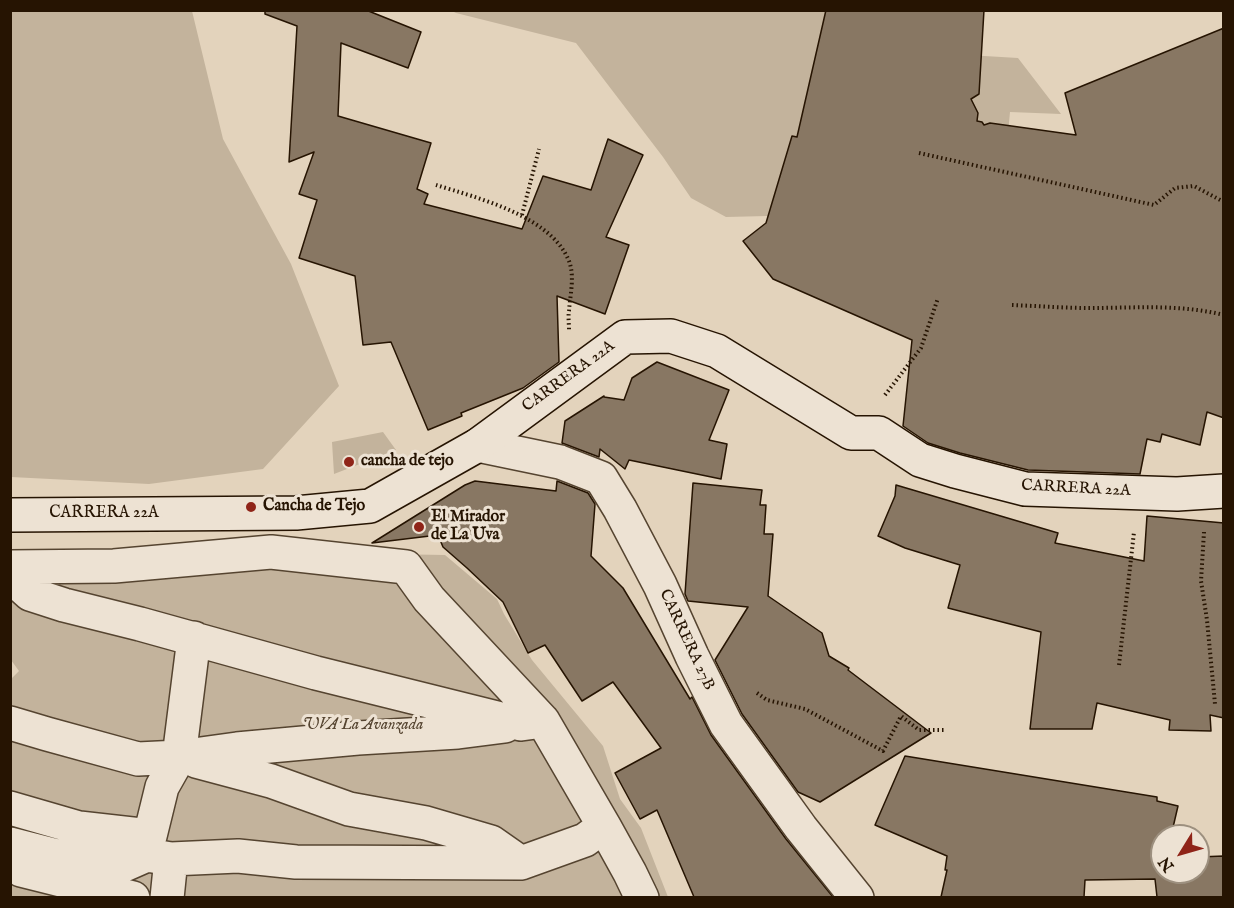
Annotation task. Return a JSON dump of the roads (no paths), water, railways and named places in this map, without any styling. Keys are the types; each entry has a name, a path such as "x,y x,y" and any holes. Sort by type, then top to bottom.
{"street":[{"name":"CARRERA 22A","path":"10,514 296,513 370,506 478,445 625,337 671,336 717,351 851,433 879,433 920,459 955,471 1025,489 1177,494 1215,491"},
{"name":"CARRERA 27B","path":"478,445 560,462 601,478 660,585 726,724 801,828 850,889"},
{"path":"10,567 114,566 271,552 406,567 532,722 604,826 642,897"},
{"path":"10,576 30,594 64,606 194,638 316,673 532,722"},
{"path":"10,808 79,828 150,836 162,787 179,757 194,638"},
{"path":"10,723 138,759 179,757 358,738 459,732 532,722"},
{"path":"179,757 271,781 349,809 426,823 491,842 521,863"},
{"path":"10,844 53,855 122,866 147,855 171,859 238,856 296,862 521,863 585,840 604,826"},
{"path":"167,897 171,859"},
{"path":"10,868 133,897"},
{"path":"850,889 879,897"}],"place":[{"name":"cancha de tejo","path":"349,462"},
{"name":"Cancha de Tejo","path":"251,507"},
{"name":"El Mirador de La Uva","path":"419,527"}],"park label":[{"name":"UVA La Avanzada","path":"363,726"}]}
